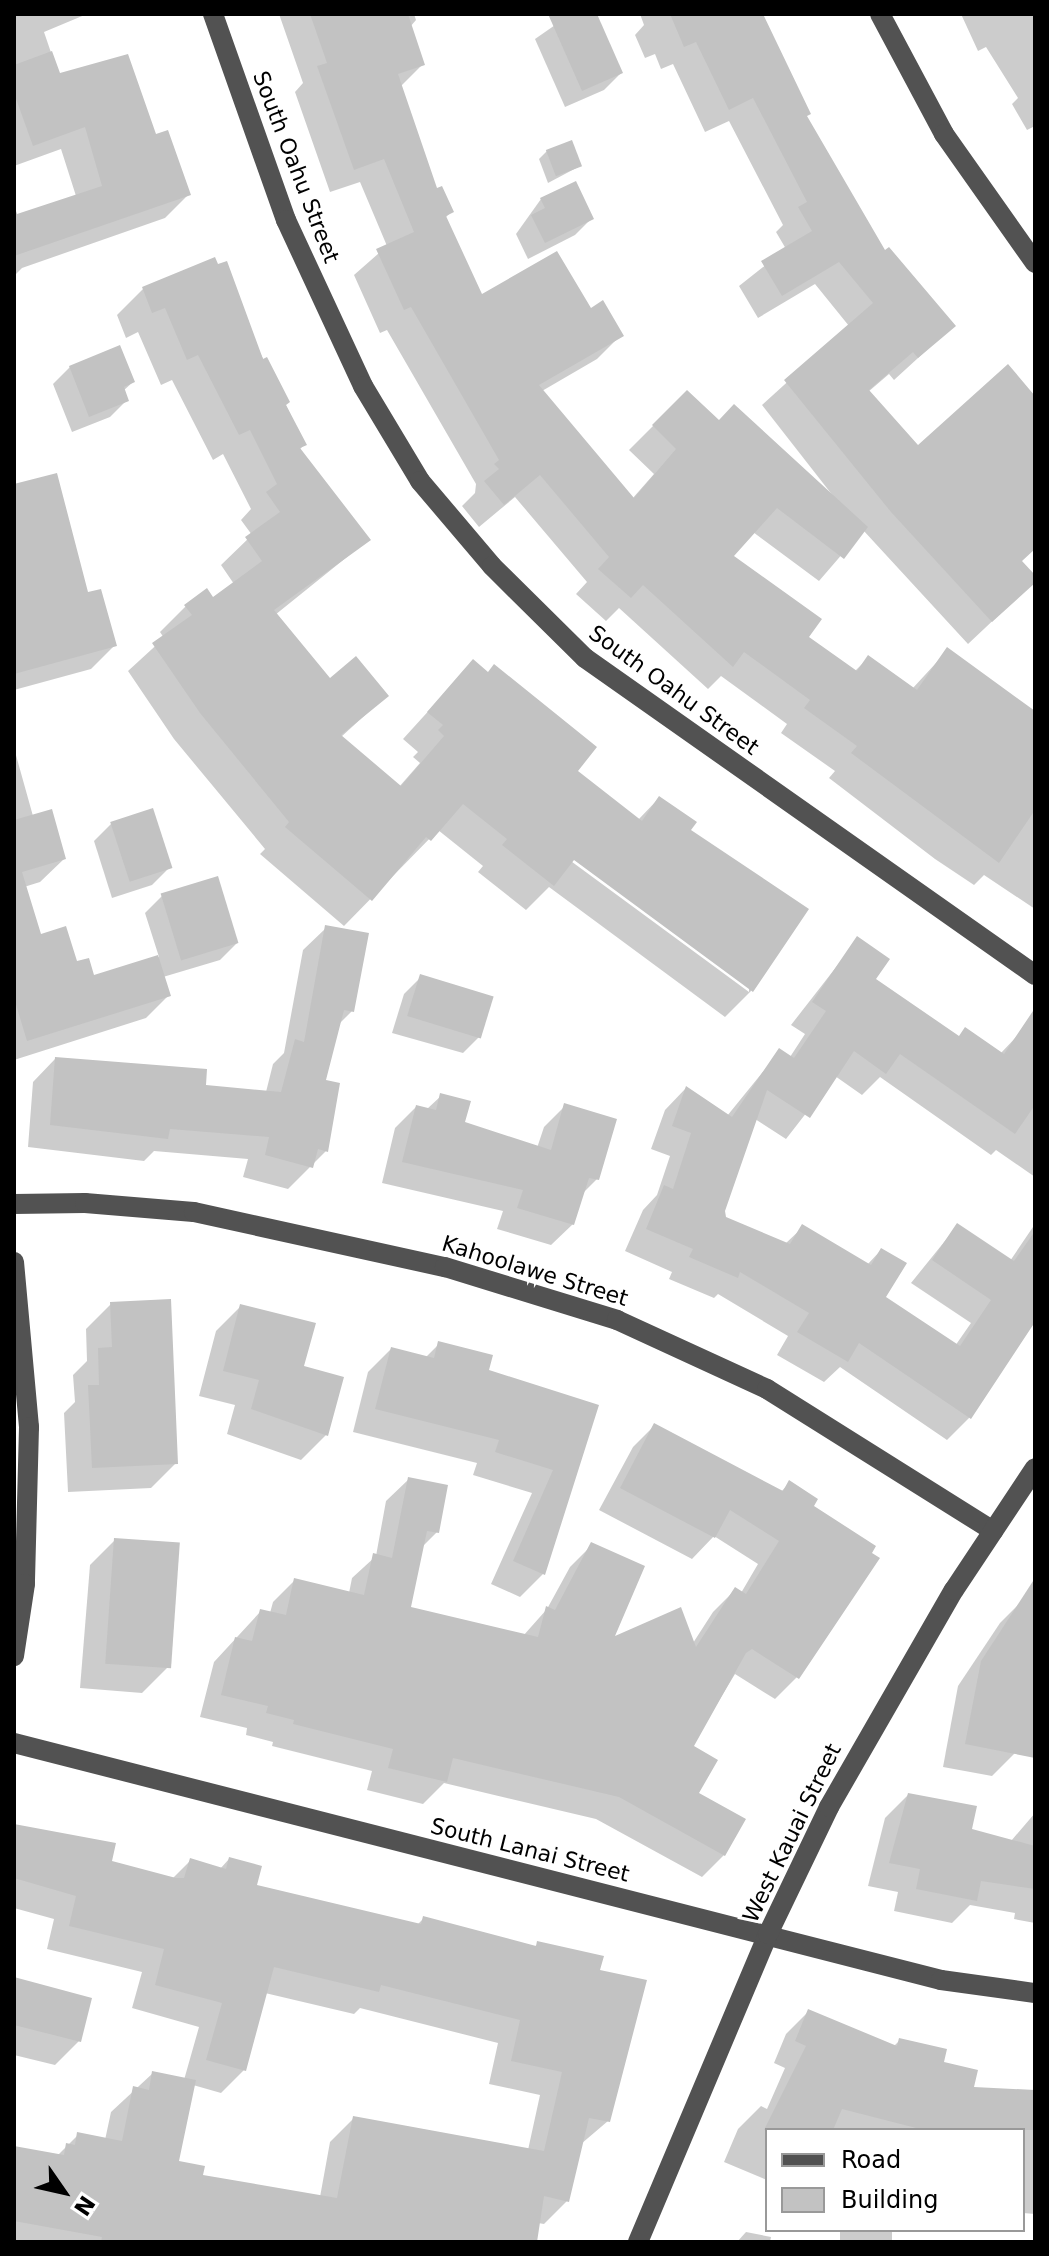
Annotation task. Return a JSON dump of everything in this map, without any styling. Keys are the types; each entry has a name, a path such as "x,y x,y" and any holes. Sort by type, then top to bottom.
{"street":[{"name":"South Oahu Street","path":"213,14 286,220 363,386 420,481 492,566 585,658 1035,975"},
{"path":"880,14 944,134 1035,263"},
{"name":"Kahoolawe Street","path":"14,1204 85,1203 194,1212 445,1267 617,1320 767,1389 993,1531"},
{"path":"14,1262 29,1427 25,1584 14,1656"},
{"name":"West Kauai Street","path":"638,2242 768,1934 869,1734 1035,1468"},
{"name":"South Lanai Street","path":"14,1743 941,1980 1035,1993"}],"building":[{"path":"310,14 408,14 425,65 398,74 437,188 442,186 454,212 446,216 482,294 557,251 591,308 603,300 624,336 539,385 634,498 676,449 652,425 687,390 719,420 734,404 868,527 844,559 777,508 734,556 822,619 809,637 857,671 868,655 917,690 947,647 1035,711 1035,810 999,863 851,753 857,746 804,708 810,700 744,652 733,667 643,585 631,598 598,569 609,557 540,475 504,505 484,481 499,469 494,464 499,460 411,307 404,310 376,249 414,232 384,159 354,170 317,66 327,63"},
{"path":"548,14 597,14 623,73 582,91"},
{"path":"670,14 763,14 811,114 807,116 885,250 889,247 956,326 918,358 913,352 869,390 918,445 1008,364 1035,396 1035,549 1022,561 1035,575 1035,583 992,622 891,512 784,380 873,303 839,262 782,296 761,261 812,231 798,207 807,202 753,98 729,110 696,42 684,47"},
{"path":"52,51 60,73 128,54 156,134 168,130 191,195 14,256 14,215 102,186 85,127 33,146 14,93 14,65"},
{"path":"572,140 582,166 556,176 546,150"},
{"path":"576,181 594,219 545,243 531,215 545,208 540,198"},
{"path":"215,257 218,264 227,261 263,359 267,357 290,402 286,405 307,445 300,448 371,540 274,610 330,678 356,656 389,696 341,735 401,786 444,736 438,730 443,725 427,712 473,659 488,672 494,664 597,747 578,771 642,821 659,796 697,822 691,830 809,909 753,992 574,860 554,886 502,845 507,839 463,804 431,841 426,837 372,901 285,827 289,822 200,713 152,643 192,615 184,605 207,588 213,597 262,561 245,537 280,512 266,492 277,484 250,430 239,435 198,355 187,360 165,308 152,313 142,287"},
{"path":"120,345 135,382 124,387 129,401 89,417 69,366"},
{"path":"57,473 88,592 101,589 117,646 14,674 14,484"},
{"path":"153,808 172,868 130,882 110,822"},
{"path":"52,809 66,859 22,872 41,934 66,926 77,961 89,958 94,975 158,955 171,996 27,1041 14,998 14,820"},
{"path":"218,876 238,943 181,960 161,894"},
{"path":"325,925 369,933 354,1012 344,1010 326,1080 340,1083 328,1152 318,1149 313,1168 265,1155 269,1137 170,1129 168,1139 50,1125 55,1057 207,1069 206,1085 281,1092 295,1039 304,1042"},
{"path":"857,936 890,959 876,979 959,1036 965,1027 1004,1054 1035,1008 1035,1105 1015,1134 900,1054 886,1074 854,1051 810,1118 767,1090 725,1211 726,1217 790,1244 802,1224 871,1265 881,1248 907,1263 886,1297 960,1346 991,1300 932,1260 957,1223 1014,1261 1035,1231 1035,1322 971,1419 859,1343 848,1362 797,1332 809,1313 740,1272 738,1278 689,1257 693,1249 646,1229 664,1185 673,1189 691,1133 672,1126 686,1086 732,1117 779,1048 794,1058 826,1011 812,1002"},
{"path":"420,974 494,997 481,1039 407,1016"},
{"path":"440,1093 471,1101 465,1122 551,1150 564,1103 617,1119 599,1180 589,1178 574,1225 517,1208 523,1190 402,1162 416,1105 436,1110"},
{"path":"171,1299 178,1464 92,1468 88,1385 99,1385 98,1348 112,1347 110,1302"},
{"path":"240,1304 316,1323 304,1366 344,1377 328,1436 251,1409 259,1380 223,1371"},
{"path":"438,1341 493,1355 489,1370 599,1405 545,1575 513,1561 553,1470 495,1452 499,1440 375,1409 391,1347 434,1358"},
{"path":"654,1423 783,1491 789,1480 818,1499 814,1506 876,1546 872,1553 880,1558 799,1679 752,1649 746,1653 694,1746 718,1760 699,1793 746,1819 725,1856 619,1797 453,1758 447,1782 388,1768 393,1749 293,1724 294,1720 266,1713 268,1706 221,1695 235,1637 252,1641 260,1609 286,1615 294,1578 364,1595 373,1553 392,1558 408,1477 448,1485 439,1533 427,1531 411,1607 538,1637 546,1606 555,1610 591,1542 645,1566 615,1636 681,1607 696,1647 735,1587 746,1594 779,1541 730,1510 715,1538 620,1488"},
{"path":"114,1538 180,1543 171,1668 105,1664"},
{"path":"1035,1578 1035,1758 965,1744 981,1661"},
{"path":"908,1793 977,1806 972,1829 1035,1846 1035,1889 981,1881 977,1901 916,1889 920,1869 889,1863"},
{"path":"14,1824 116,1843 112,1861 176,1878 184,1878 190,1858 226,1869 229,1857 262,1866 257,1885 421,1924 423,1916 536,1946 537,1941 604,1956 600,1970 647,1980 610,2122 589,2118 569,2202 544,2196 537,2242 101,2242 102,2237 14,2221 14,2146 64,2155 66,2143 75,2145 77,2132 122,2141 133,2086 149,2090 152,2071 196,2080 179,2161 205,2166 203,2175 337,2198 353,2116 544,2151 562,2072 511,2061 520,2020 381,1985 379,1992 274,1967 246,2071 206,2060 222,2003 155,1985 164,1949 69,1926 76,1896 14,1878"},
{"path":"14,1977 92,1998 81,2042 14,2025"},
{"path":"808,2009 897,2046 899,2038 947,2049 944,2062 978,2070 974,2087 1035,2090 1035,2130 916,2128 842,2109 834,2128 765,2128 806,2046 795,2041"}]}
